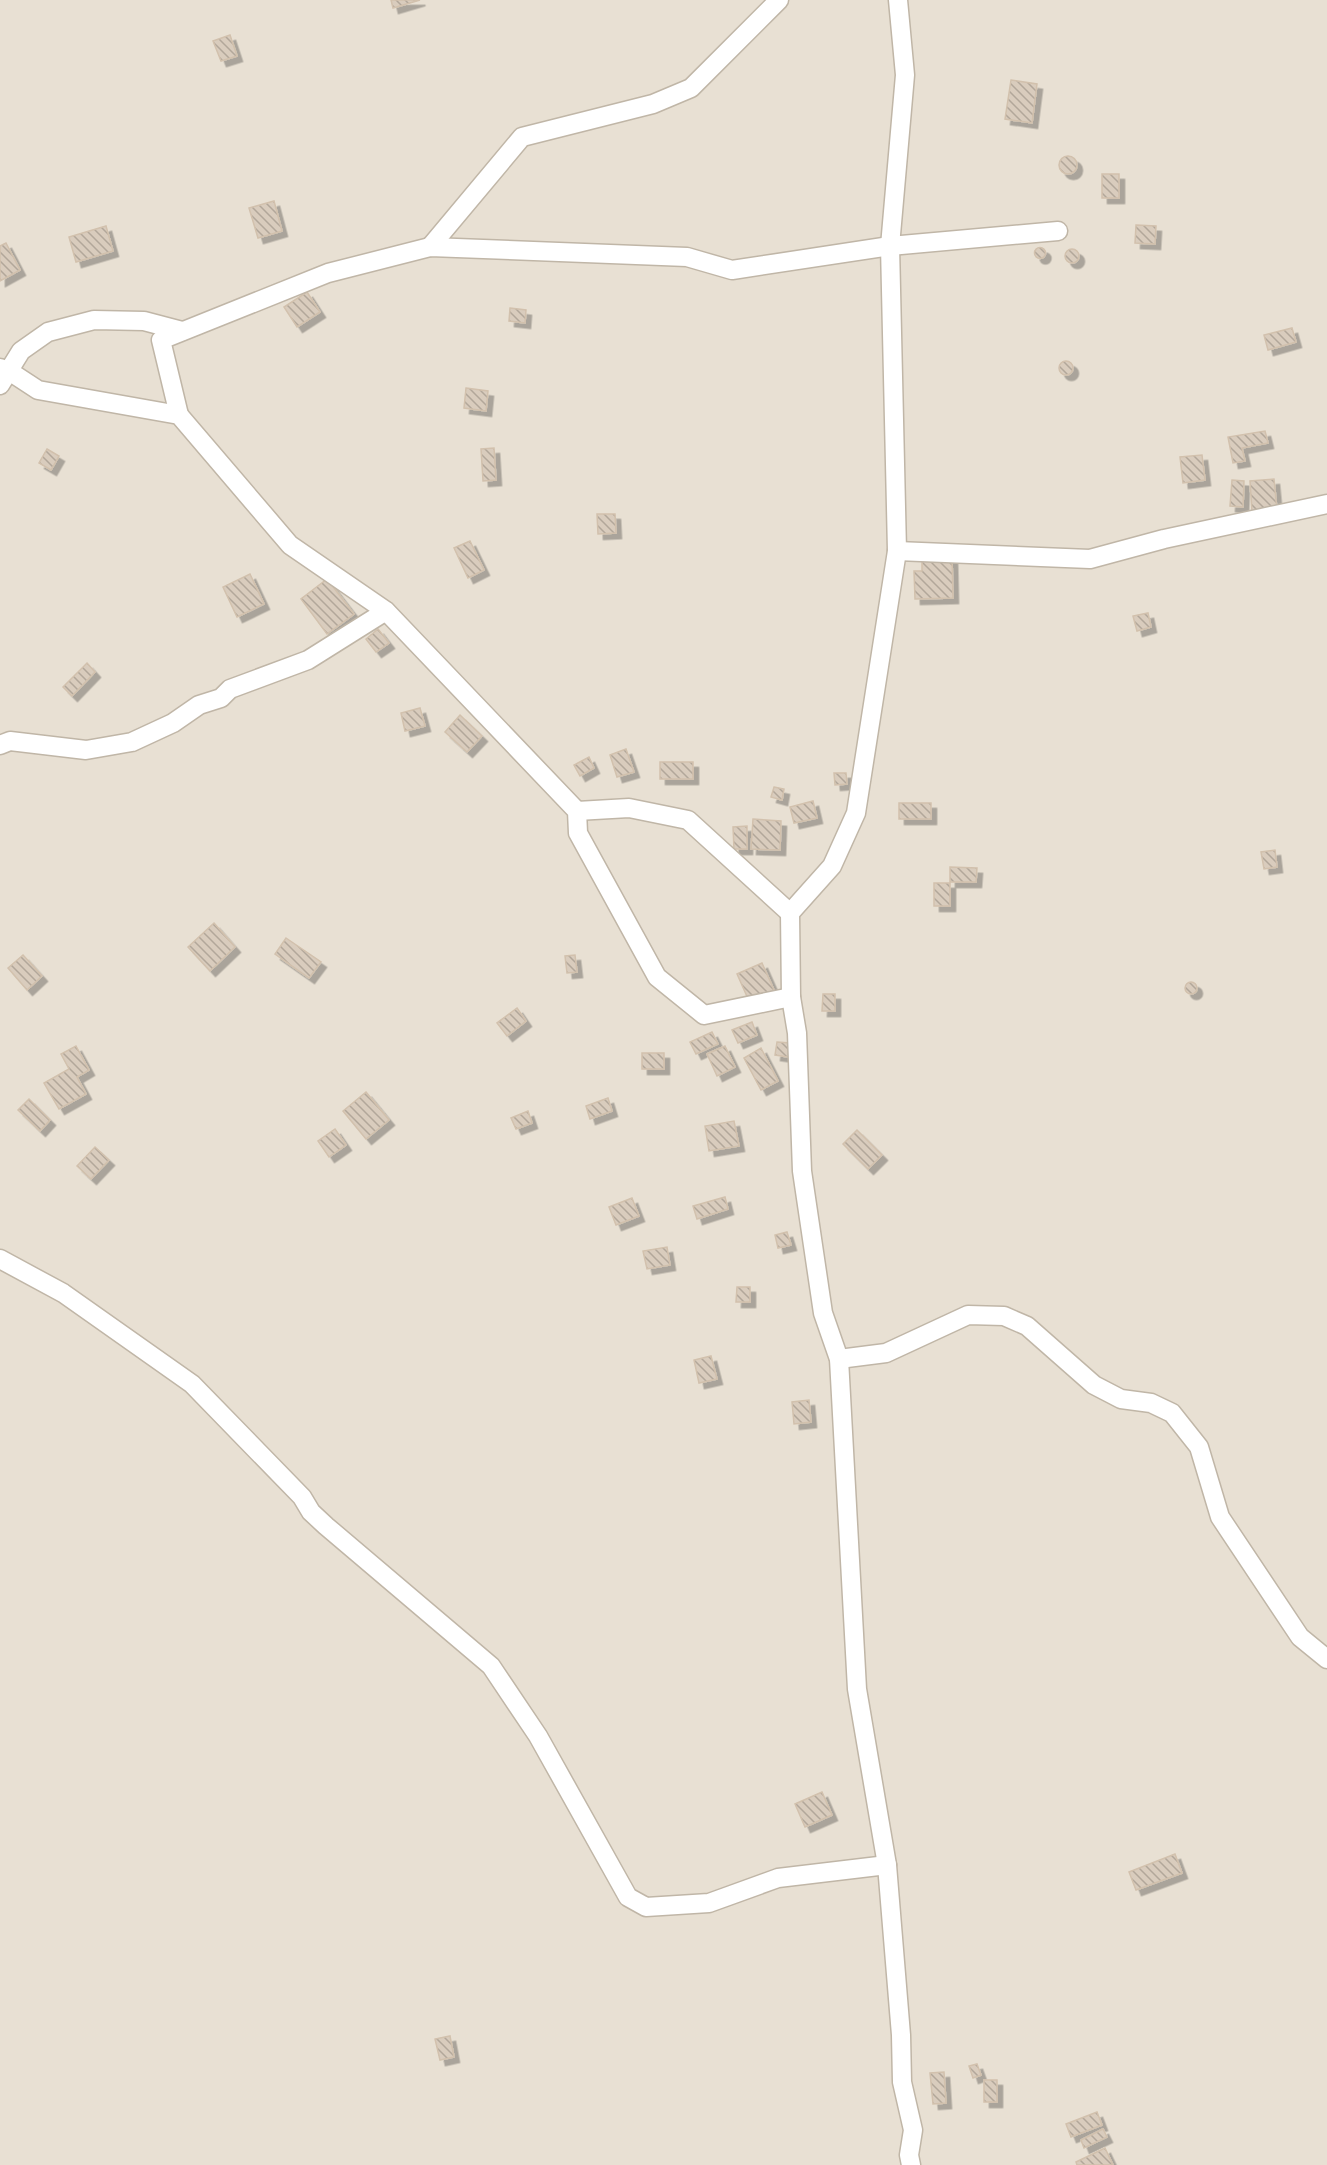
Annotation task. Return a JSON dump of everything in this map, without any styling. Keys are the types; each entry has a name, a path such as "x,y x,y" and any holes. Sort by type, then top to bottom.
{"street":[{"path":"430,247 522,137 653,104 691,88 779,0"},
{"path":"898,0 905,75 890,246 897,551 856,813 832,866 790,913 791,998 797,1033 802,1171 823,1313 839,1359 857,1689 887,1865 901,2035 902,2082 913,2130 909,2155 911,2165"},
{"path":"791,998 704,1015 657,977 578,833 577,811 386,611 290,545 179,416 161,340 328,273 430,247 687,257 732,270 890,246 1058,231"},
{"path":"179,416 38,390 3,375 21,351 48,332 94,320 144,321 182,331"},
{"path":"897,551 1090,559 1164,539 1327,504"},
{"path":"0,745 10,741 86,750 132,742 173,723 198,705 220,698 230,689 308,660 386,611"},
{"path":"577,811 629,808 688,820 790,913"},
{"path":"0,1259 63,1293 192,1384 302,1497 318,1519 491,1666 538,1736 628,1897 646,1907 709,1903 778,1878 887,1865"},
{"path":"839,1359 886,1353 968,1315 1004,1316 1027,1326 1094,1385 1121,1399 1151,1403 1172,1413 1199,1447 1220,1517 1300,1637 1327,1659"}],"shaded area":[{"path":"0,0 1327,0 1327,2165 0,2165"}],"building":[{"path":"391,0 420,0 393,8"},
{"path":"230,35 237,56 221,61 213,41"},
{"path":"1011,80 1037,84 1032,123 1005,119"},
{"path":"1068,156 1074,159 1077,165 1074,171 1068,174 1062,171 1059,165 1062,159"},
{"path":"1102,174 1119,174 1119,198 1102,198"},
{"path":"274,201 282,231 258,238 249,208"},
{"path":"1136,225 1156,226 1155,244 1135,243"},
{"path":"106,226 113,251 76,262 69,237"},
{"path":"6,243 20,270 0,281 0,246"},
{"path":"1040,247 1046,253 1040,259 1034,253"},
{"path":"1069,249 1075,249 1079,256 1075,263 1069,263 1065,259 1065,253"},
{"path":"307,292 320,312 297,327 284,307"},
{"path":"510,308 526,310 525,323 509,321"},
{"path":"1292,328 1296,342 1268,350 1264,335"},
{"path":"1063,361 1069,361 1073,368 1069,375 1063,375 1059,371 1059,365"},
{"path":"466,388 488,391 486,411 464,408"},
{"path":"1265,431 1268,443 1242,448 1245,461 1233,463 1228,437"},
{"path":"494,448 496,480 483,481 481,449"},
{"path":"47,449 59,456 51,470 39,463"},
{"path":"1202,455 1205,480 1183,483 1180,457"},
{"path":"1274,479 1277,510 1252,512 1250,481"},
{"path":"1232,480 1244,481 1243,507 1230,506"},
{"path":"597,514 615,514 616,533 598,534"},
{"path":"470,541 484,570 468,578 454,548"},
{"path":"922,557 952,557 953,598 915,599 914,571 922,571"},
{"path":"250,574 264,604 237,617 223,587"},
{"path":"327,579 354,614 327,634 301,599"},
{"path":"1148,613 1151,627 1137,631 1133,616"},
{"path":"378,629 389,643 376,652 366,639"},
{"path":"87,663 95,672 72,696 63,687"},
{"path":"420,708 425,726 405,731 401,713"},
{"path":"460,715 482,736 467,752 445,732"},
{"path":"626,749 634,772 617,777 610,755"},
{"path":"589,757 594,768 580,776 574,765"},
{"path":"660,762 693,762 693,779 660,779"},
{"path":"834,773 846,773 847,784 835,785"},
{"path":"774,787 784,789 782,800 771,797"},
{"path":"813,801 817,818 794,823 790,807"},
{"path":"899,803 931,803 931,819 899,819"},
{"path":"753,819 781,821 780,850 751,849"},
{"path":"747,826 747,849 734,849 733,827"},
{"path":"1275,850 1277,867 1264,869 1261,852"},
{"path":"950,867 977,868 976,882 950,882"},
{"path":"934,883 950,883 950,906 934,906"},
{"path":"214,923 235,947 210,971 188,947"},
{"path":"286,938 321,962 309,978 275,954"},
{"path":"23,955 42,976 27,990 8,968"},
{"path":"575,955 577,972 567,973 565,956"},
{"path":"762,963 774,990 749,1001 737,974"},
{"path":"1193,982 1196,983 1196,993 1189,994 1186,993 1185,986 1186,983"},
{"path":"823,994 835,994 835,1011 822,1011"},
{"path":"517,1008 526,1021 507,1036 497,1023"},
{"path":"752,1022 757,1035 738,1043 732,1030"},
{"path":"712,1032 718,1044 696,1054 690,1042"},
{"path":"777,1042 790,1043 788,1057 775,1055"},
{"path":"76,1046 89,1070 77,1077 86,1094 59,1109 44,1083 69,1069 61,1054"},
{"path":"725,1046 735,1067 717,1076 707,1054"},
{"path":"761,1048 778,1081 761,1090 744,1058"},
{"path":"642,1053 664,1053 664,1069 642,1069"},
{"path":"366,1092 389,1120 366,1139 343,1111"},
{"path":"608,1098 612,1111 590,1119 586,1106"},
{"path":"29,1099 50,1120 40,1131 18,1110"},
{"path":"528,1111 532,1123 516,1129 511,1118"},
{"path":"734,1121 739,1146 709,1151 705,1126"},
{"path":"335,1129 346,1145 329,1157 318,1141"},
{"path":"857,1130 882,1155 868,1169 843,1144"},
{"path":"95,1147 109,1160 91,1179 77,1166"},
{"path":"725,1197 728,1209 697,1219 693,1206"},
{"path":"632,1198 639,1216 616,1225 609,1207"},
{"path":"787,1232 791,1245 778,1248 775,1235"},
{"path":"667,1247 670,1265 647,1269 643,1251"},
{"path":"737,1287 750,1287 750,1302 736,1302"},
{"path":"711,1356 717,1379 699,1383 694,1360"},
{"path":"809,1400 811,1422 794,1424 792,1402"},
{"path":"822,1792 832,1815 805,1827 795,1804"},
{"path":"1175,1854 1182,1873 1136,1890 1129,1872"},
{"path":"450,2036 454,2057 440,2060 435,2039"},
{"path":"977,2064 981,2075 973,2078 969,2066"},
{"path":"944,2072 946,2103 933,2104 930,2073"},
{"path":"984,2080 997,2080 997,2102 984,2102"},
{"path":"1097,2112 1102,2125 1071,2137 1066,2124"},
{"path":"1103,2129 1107,2137 1084,2148 1081,2140"},
{"path":"1105,2148 1113,2165 1077,2165 1076,2162"}]}
